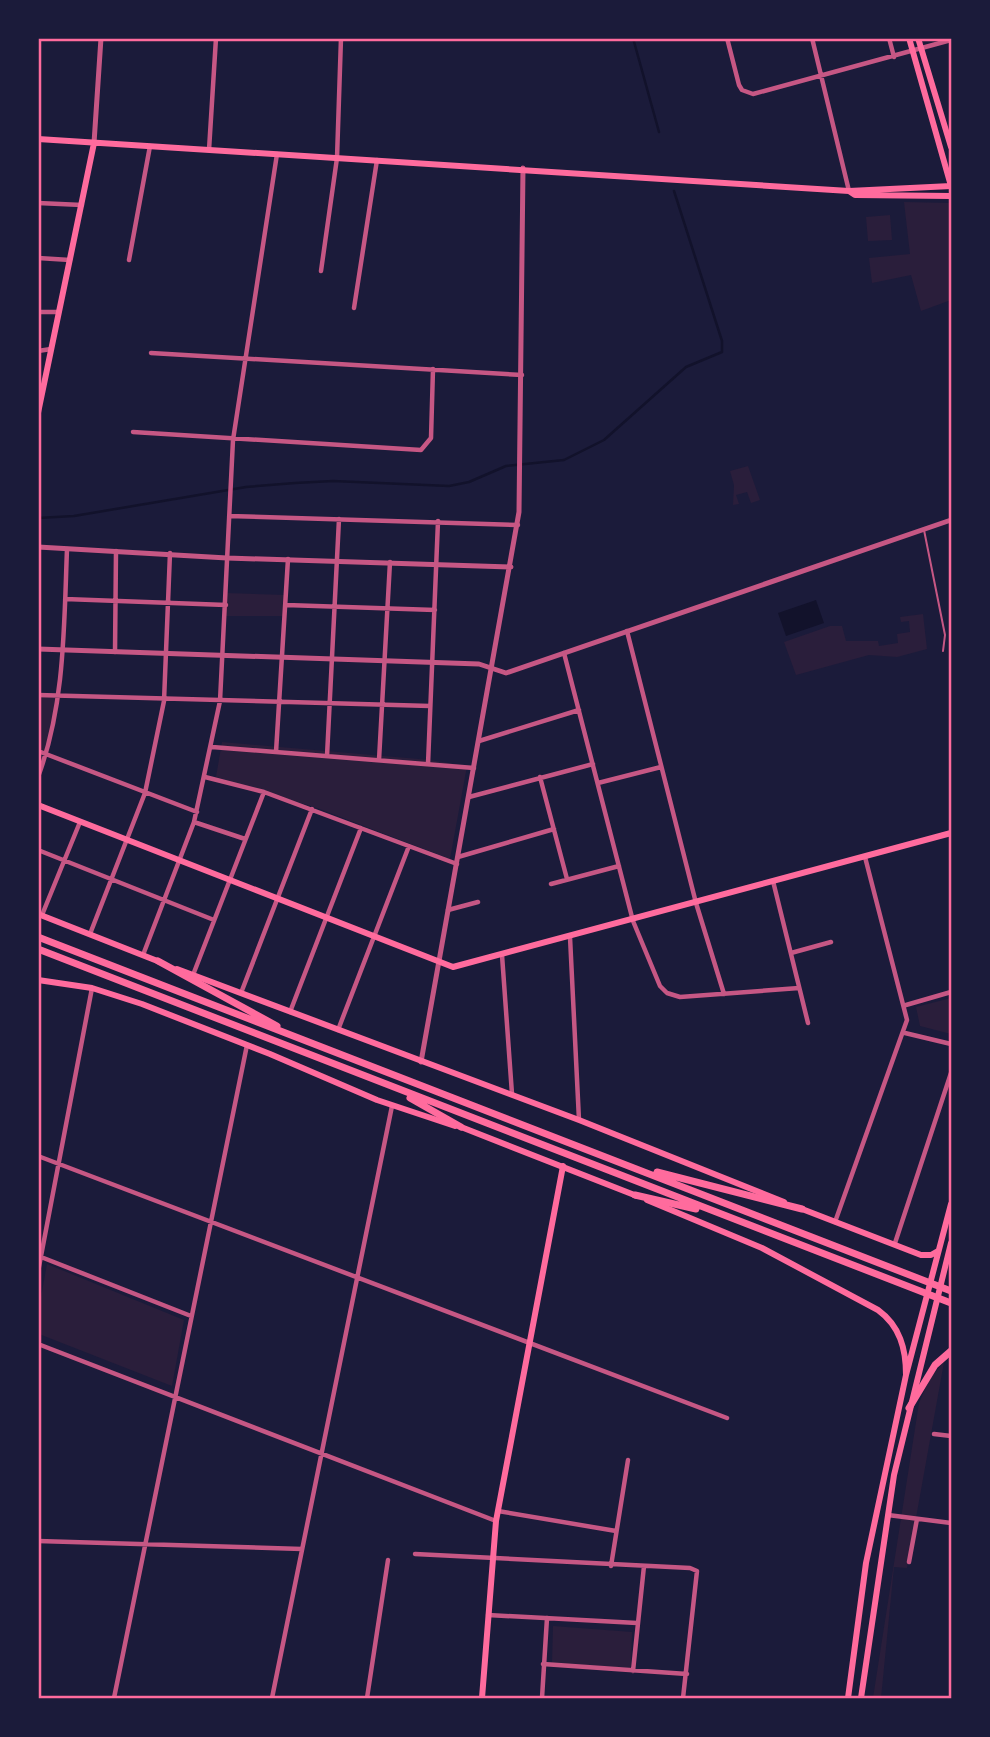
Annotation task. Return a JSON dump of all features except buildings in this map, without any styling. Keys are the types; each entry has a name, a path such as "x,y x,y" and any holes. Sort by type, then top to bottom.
{"highway":[{"path":"38,937 951,1291"},
{"path":"38,949 951,1303"},
{"path":"158,961 289,1034"},
{"path":"391,1087 461,1128"},
{"path":"634,1167 802,1209"},
{"path":"635,1195 723,1215"},
{"path":"909,1408 935,1365 951,1352"}],"main road":[{"path":"38,139 849,191 951,186 909,38"},
{"path":"918,38 951,147"},
{"path":"38,413 94,142"},
{"path":"849,191 855,195 951,196"},
{"path":"38,805 456,967 951,833"},
{"path":"40,914 421,1062 512,1094 835,1222 925,1255 939,1250"},
{"path":"38,980 92,988 247,1045 392,1106 563,1166 761,1248 878,1310 892,1323 900,1336 906,1375"},
{"path":"482,1699 496,1521 563,1166"},
{"path":"849,1699 866,1563 906,1375 951,1204"},
{"path":"861,1699 887,1514 909,1408 951,1243"}],"street":[{"path":"94,142 101,38"},
{"path":"209,149 216,38"},
{"path":"321,271 337,158 341,38"},
{"path":"727,38 739,85 742,90 753,94 951,40"},
{"path":"812,38 849,191"},
{"path":"889,38 894,57"},
{"path":"129,260 150,146"},
{"path":"143,955 194,822 220,701 233,440 277,154"},
{"path":"354,308 377,160"},
{"path":"421,1062 518,524 522,465 523,168"},
{"path":"38,203 82,205"},
{"path":"38,258 70,260"},
{"path":"38,312 60,312"},
{"path":"38,351 52,349"},
{"path":"150,353 522,375"},
{"path":"133,432 421,450 431,438 433,369"},
{"path":"229,516 518,524"},
{"path":"327,756 339,519"},
{"path":"38,649 478,664 492,671 506,673 951,520"},
{"path":"428,764 438,521"},
{"path":"38,547 227,558 510,567"},
{"path":"38,777 47,754 57,698 67,549"},
{"path":"115,652 118,601 116,551"},
{"path":"90,934 145,793 164,701 170,554"},
{"path":"276,752 289,558"},
{"path":"379,760 390,562"},
{"path":"65,599 226,606"},
{"path":"286,605 435,610"},
{"path":"627,631 696,903 724,994"},
{"path":"564,653 633,920 657,981 667,993 680,997 799,988"},
{"path":"38,695 57,698 430,706"},
{"path":"479,741 579,710"},
{"path":"212,747 474,768"},
{"path":"38,751 197,812"},
{"path":"468,797 593,764"},
{"path":"597,783 661,767"},
{"path":"205,777 264,792 409,846 457,860 554,828"},
{"path":"540,777 567,879"},
{"path":"193,975 264,792"},
{"path":"241,993 312,809"},
{"path":"40,914 80,821"},
{"path":"194,822 245,839"},
{"path":"290,1012 361,828"},
{"path":"338,1030 409,846"},
{"path":"38,850 214,920"},
{"path":"835,1222 905,1033 906,1005 865,857"},
{"path":"551,884 619,866"},
{"path":"773,881 808,1023"},
{"path":"448,910 478,902"},
{"path":"570,937 579,1120"},
{"path":"791,953 831,942"},
{"path":"502,955 512,1094"},
{"path":"38,1272 92,988"},
{"path":"906,1005 951,992"},
{"path":"905,1033 951,1044"},
{"path":"114,1699 247,1045"},
{"path":"895,1243 951,1073"},
{"path":"272,1699 392,1106"},
{"path":"38,1156 727,1418"},
{"path":"41,1257 191,1316"},
{"path":"38,1344 496,1521"},
{"path":"934,1434 951,1436"},
{"path":"611,1566 628,1460"},
{"path":"498,1511 616,1531"},
{"path":"887,1514 951,1523"},
{"path":"909,1562 917,1519"},
{"path":"38,1541 302,1549"},
{"path":"415,1554 691,1568 697,1571 683,1699"},
{"path":"367,1699 388,1560"},
{"path":"633,1671 644,1566"},
{"path":"487,1614 637,1623"},
{"path":"542,1699 547,1618"},
{"path":"544,1664 687,1674"}],"lane":[{"path":"924,529 945,635 943,652"}],"shaded area":[{"path":"904,202 951,203 951,300 921,311 911,275 872,283 869,258 910,254"},
{"path":"890,215 892,240 868,241 866,217"},
{"path":"748,466 760,500 751,503 747,492 736,495 739,504 733,505 734,485 730,471"},
{"path":"226,593 286,595 285,616 226,616"},
{"path":"816,600 824,623 786,636 778,613"},
{"path":"923,614 927,649 897,657 869,655 796,675 784,642 830,626 842,626 846,641 878,641 879,646 898,643 897,634 910,632 909,621 901,622 900,617"},
{"path":"38,695 57,698 47,754 39,751"},
{"path":"222,742 430,760 467,766 450,859 317,808 216,777"},
{"path":"951,998 951,1034 920,1026 916,1007"},
{"path":"47,1264 184,1320 172,1386 39,1334 39,1308"},
{"path":"944,1362 907,1568 894,1567 881,1698 873,1698 919,1403 930,1378"},
{"path":"553,1626 632,1632 631,1668 552,1663"}],"waterway":[{"path":"633,38 659,132"},
{"path":"38,518 74,516 246,487 295,483 333,481 449,486 469,482 506,466 564,460 604,440 686,367 722,352 722,341 674,191"}]}
